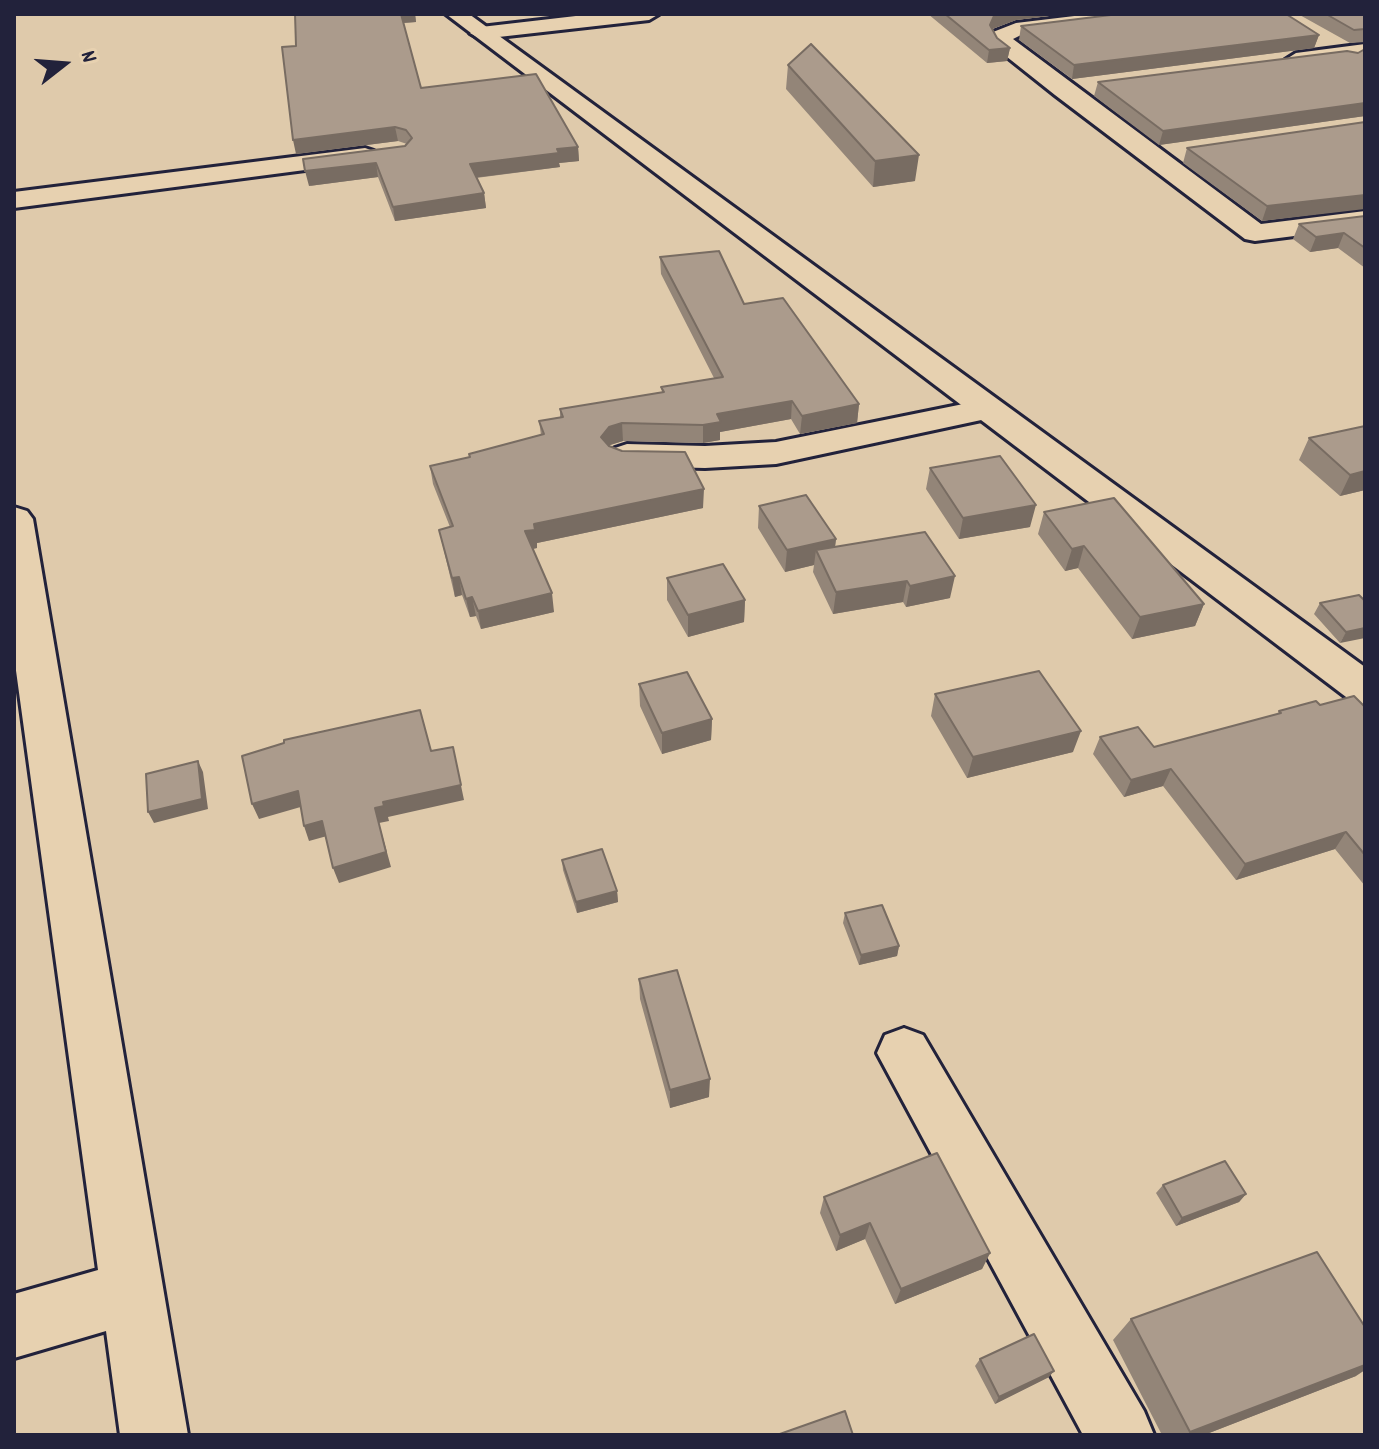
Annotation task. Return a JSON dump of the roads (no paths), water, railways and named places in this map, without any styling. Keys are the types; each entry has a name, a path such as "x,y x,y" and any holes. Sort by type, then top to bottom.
{"street":[{"path":"469,23 649,14"},
{"path":"1146,14 1005,33 1001,37 1005,44 1063,90 1255,233 1365,219"},
{"path":"469,23 1365,689"},
{"path":"1318,37 1358,56"},
{"path":"1267,63 1358,56"},
{"path":"1063,90 1095,86"},
{"path":"1151,157 1181,152"},
{"path":"14,200 383,154"},
{"path":"623,455 705,457 776,453 988,409"},
{"path":"14,519 24,650 154,1435"},
{"path":"904,1053 1120,1435"},
{"path":"14,1326 132,1292"}]}
